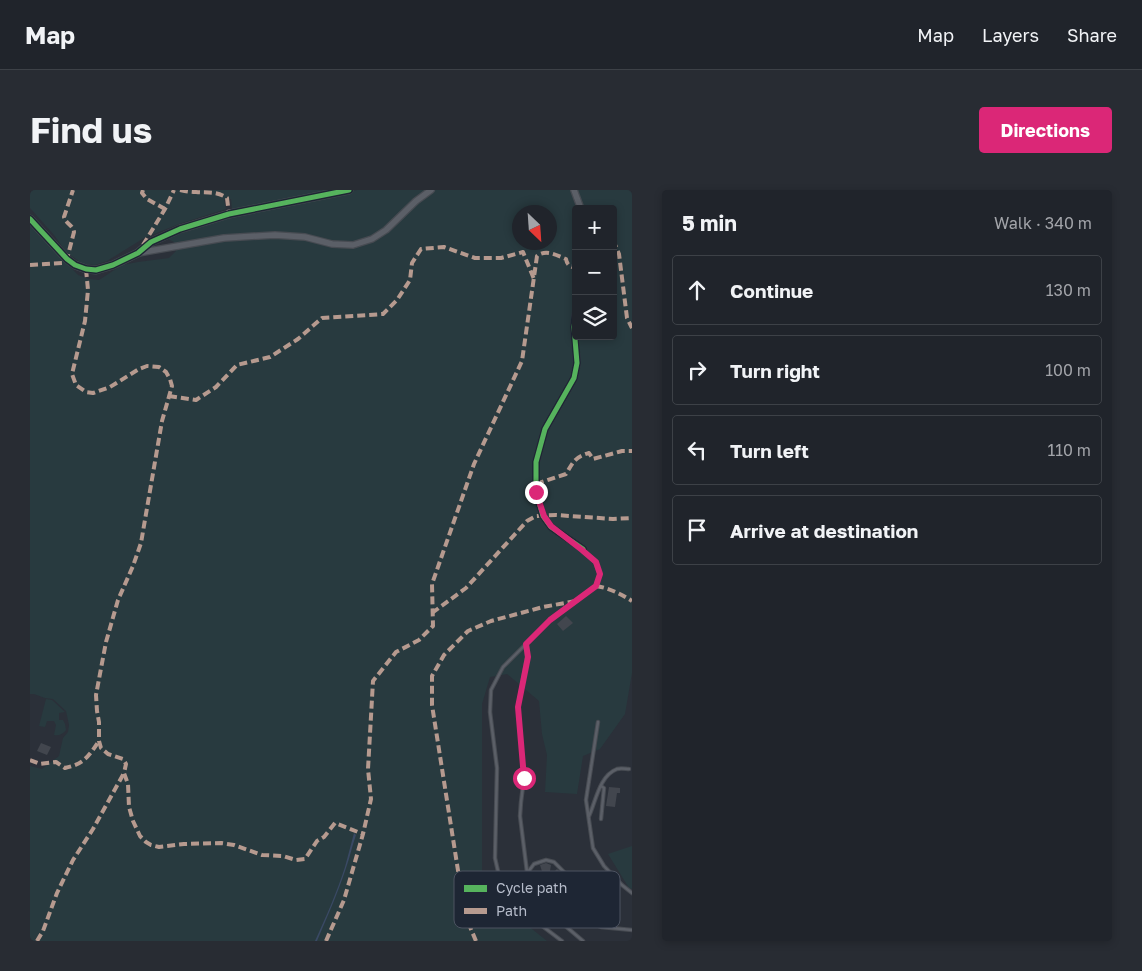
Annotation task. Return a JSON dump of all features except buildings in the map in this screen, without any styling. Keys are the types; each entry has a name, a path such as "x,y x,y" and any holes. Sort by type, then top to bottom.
{"street":[{"path":"30,219 67,259 75,265 96,270 138,253 152,242 180,229 229,214 349,190"},
{"path":"138,253 224,238 275,235 305,238 332,244 353,245 372,239 386,230 416,201 432,190"},
{"path":"574,190 580,205"},
{"path":"575,340 577,363 574,378 545,429 536,462 536,492 544,516 551,526 582,550"}],"lane":[{"path":"498,871 495,858 497,768 490,712 491,690 503,667 550,620 596,586 600,574 596,562 582,550"},
{"path":"526,644 528,657 518,707 524,778 520,816 528,871"},
{"path":"598,722 586,800 594,848 609,871"},
{"path":"588,818 608,774 619,769 629,769"},
{"path":"601,786 604,788 601,819"},
{"path":"529,871 534,864 546,860 554,862 563,871"},
{"path":"620,883 632,893"},
{"path":"543,928 562,941"},
{"path":"568,928 583,941"},
{"path":"619,928 632,930"}],"path":[{"path":"566,259 572,265"}],"shaded area":[{"path":"30,190 341,190 232,210 231,199 224,200 226,209 179,224 144,238 107,261 95,265 83,264 66,252 30,208"},
{"path":"357,190 632,190 632,673 625,714 600,749 583,756 577,794 545,792 547,755 542,734 539,701 507,674 490,677 482,704 482,871 454,871 454,928 531,928 547,941 30,941 30,766 42,769 59,756 63,738 68,732 69,725 66,711 53,699 30,694 30,226 78,275 89,279 99,280 122,265 169,258 176,251 174,242 166,238 232,217"},
{"path":"46,699 52,700 65,712 59,713 59,720 63,720 65,724 66,730 64,733 54,735 56,725 54,721 47,721 45,727 39,726"},
{"path":"632,846 632,889 629,888 608,854"}],"water":[{"path":"354,833 356,835 343,877 317,941 315,941 342,876"}],"marked path":[{"path":"30,265 63,263 67,259 74,232 64,217 73,190"},
{"path":"143,190 142,193 147,199 165,209"},
{"path":"143,245 174,190"},
{"path":"180,190 220,194 227,198 229,214"},
{"path":"169,396 196,400 216,387 237,365 270,357 298,339 322,318 383,314 397,300 410,280 412,263 421,249 444,247 475,258 501,258 523,252 534,279"},
{"path":"617,249 627,318 632,328"},
{"path":"326,941 344,900 371,799 368,769 373,681 396,652 419,640 433,626 432,584 474,464 522,361 537,256 544,253 555,254 566,259 567,263 572,267"},
{"path":"86,269 88,290 85,321 72,374 76,385 86,392 93,393 110,387 147,366 159,367 166,372 172,386 162,421 141,543 118,600 106,642 96,695 101,748 108,754 123,759 126,764 124,773 128,784 129,807 140,836 151,845 159,847 221,843 234,845 262,855 283,856 296,860 305,859 317,841 324,837 335,823 363,834"},
{"path":"536,484 566,474 580,456 589,453 593,459 622,451 632,451"},
{"path":"432,613 466,588 527,521 536,516 632,518"},
{"path":"596,586 606,588 632,601"},
{"path":"458,871 432,705 432,676 444,655 468,631 491,621 543,607 576,601"},
{"path":"30,760 40,764 56,762 65,768 85,759 99,741"},
{"path":"37,941 73,860 93,829 124,773"},
{"path":"470,928 476,941"}],"cycle path":[{"path":"30,219 67,259 75,265 96,270 113,265 138,253 151,242 180,229 229,214 349,190"},
{"path":"575,340 577,363 574,378 545,429 536,462 536,492 543,516 551,527 583,549"}],"route":[{"path":"524,778 518,707 528,657 526,644 550,620 596,586 600,574 596,562 551,526 544,516 536,492"}]}
